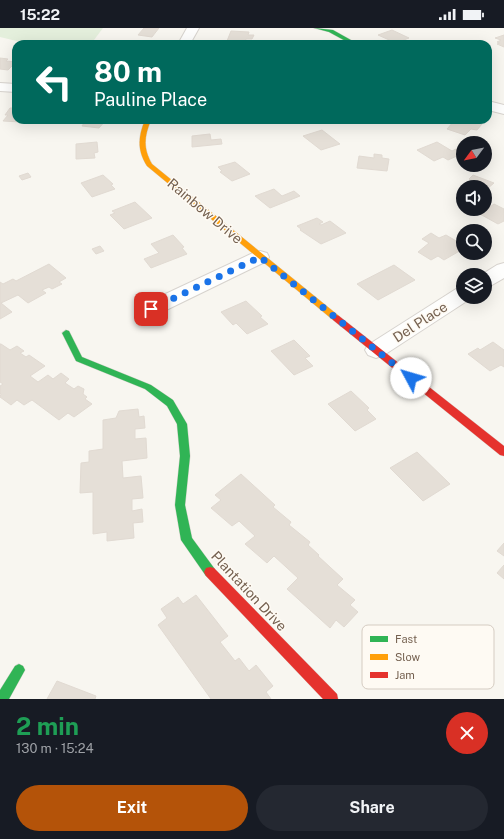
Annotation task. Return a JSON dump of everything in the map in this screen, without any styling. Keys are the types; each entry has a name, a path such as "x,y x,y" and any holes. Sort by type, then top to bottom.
{"street":[{"path":"186,40 193,28"},
{"path":"317,28 331,32 347,40"},
{"path":"0,87 12,88"},
{"path":"492,106 504,110"},
{"name":"Rainbow Drive","path":"146,124 141,137 140,151 149,164 260,257 504,452"},
{"path":"151,309 260,257"},
{"path":"492,277 504,269"},
{"name":"Del Place","path":"376,350 456,299"},
{"name":"Plantation Drive","path":"66,333 79,359 148,388 170,403 182,424 185,456 180,505 187,540 208,570 332,699"},
{"path":"2,699 19,670"}],"green space":[{"path":"0,28 103,28 94,40 12,40 0,37"}],"building":[{"path":"144,28 159,28 152,37 138,35"},
{"path":"392,30 409,38 404,40 389,40 378,35"},
{"path":"231,31 249,32 248,35 254,35 252,39 227,40"},
{"path":"504,35 504,47 497,44 500,43 497,42 501,40 495,38"},
{"path":"0,58 8,59 6,61 12,62 12,66 8,70 0,69"},
{"path":"10,108 12,108 12,122 3,121 8,115 5,115"},
{"path":"83,124 102,124 99,128 82,126"},
{"path":"451,124 482,124 477,130 471,129 465,135 447,129"},
{"path":"322,130 340,144 321,150 303,136"},
{"path":"210,134 211,140 221,139 222,144 192,147 192,136"},
{"path":"97,142 98,152 94,153 95,158 76,159 76,144"},
{"path":"437,142 452,151 456,149 456,156 448,160 443,157 434,161 417,150"},
{"path":"374,154 382,155 382,158 389,159 387,171 357,168 359,156 374,158"},
{"path":"235,162 250,174 232,181 220,172 222,171 218,167"},
{"path":"28,173 31,177 22,180 19,176"},
{"path":"103,175 113,184 111,185 115,189 92,197 81,183"},
{"path":"473,175 486,180 471,180 469,179"},
{"path":"274,189 282,196 294,191 300,196 270,208 255,196"},
{"path":"135,202 152,218 124,229 110,215 115,213 112,211"},
{"path":"494,204 504,209 504,221 498,224 484,216 492,216 492,205"},
{"path":"317,218 323,222 319,224 321,225 330,221 346,233 321,244 300,230 301,229 297,226"},
{"path":"431,233 439,238 446,235 456,241 456,253 444,260 438,256 431,260 418,252 429,243 422,239"},
{"path":"173,235 184,247 182,248 187,254 151,268 144,259 159,253 151,244"},
{"path":"100,246 104,251 96,254 92,249"},
{"path":"49,264 66,278 59,282 62,284 52,289 49,287 42,290 46,293 28,303 18,295 1,303 12,312 0,319 0,282 3,284 13,279 16,281"},
{"path":"394,265 415,280 378,300 357,284"},
{"path":"246,301 268,324 247,334 236,323 233,325 221,312"},
{"path":"294,340 310,356 305,358 313,366 294,375 271,351"},
{"path":"493,342 504,350 504,367 501,365 490,371 468,354 478,348 480,350"},
{"path":"0,344 10,350 17,346 24,351 20,353 26,357 29,355 45,366 30,376 38,382 48,375 53,379 61,373 69,379 65,383 74,389 78,386 84,389 83,394 87,397 85,399 92,404 74,417 68,413 59,420 32,400 24,405 17,400 11,405 0,397 0,386 3,384 0,382"},
{"path":"351,391 369,408 367,410 376,419 355,431 328,404"},
{"path":"138,409 139,417 144,416 145,428 135,429 135,439 146,438 147,458 122,461 123,478 141,476 143,498 132,499 132,511 142,509 143,522 133,523 134,538 107,541 107,532 93,534 93,492 80,493 81,463 89,462 89,451 103,449 103,420 116,418 119,411"},
{"path":"417,452 450,484 423,501 390,468"},
{"path":"241,474 275,505 273,507 291,522 289,525 310,542 308,545 343,579 337,585 355,600 350,605 358,612 344,627 336,620 330,628 287,589 298,578 274,556 267,563 245,544 255,536 239,521 232,526 211,508 221,500 215,495"},
{"path":"504,543 504,556 497,551"},
{"path":"504,565 504,579 497,573"},
{"path":"196,595 228,636 220,642 235,661 239,658 249,671 256,665 273,686 266,692 271,699 211,699 158,625 167,618 161,609 178,597 183,604"},
{"path":"57,681 96,696 95,699 47,699"}],"traffic: fast":[{"path":"317,28 331,31 348,40"},
{"path":"66,333 79,359 148,387 170,403 182,424 185,456 180,505 187,540 210,572"},
{"path":"2,699 19,670"}],"traffic: slow":[{"path":"146,124 141,142 143,153 149,165 336,318"}],"traffic: jam":[{"path":"336,318 504,452"},
{"path":"210,572 332,699"}],"route":[{"path":"151,309 260,257 411,378"}]}
